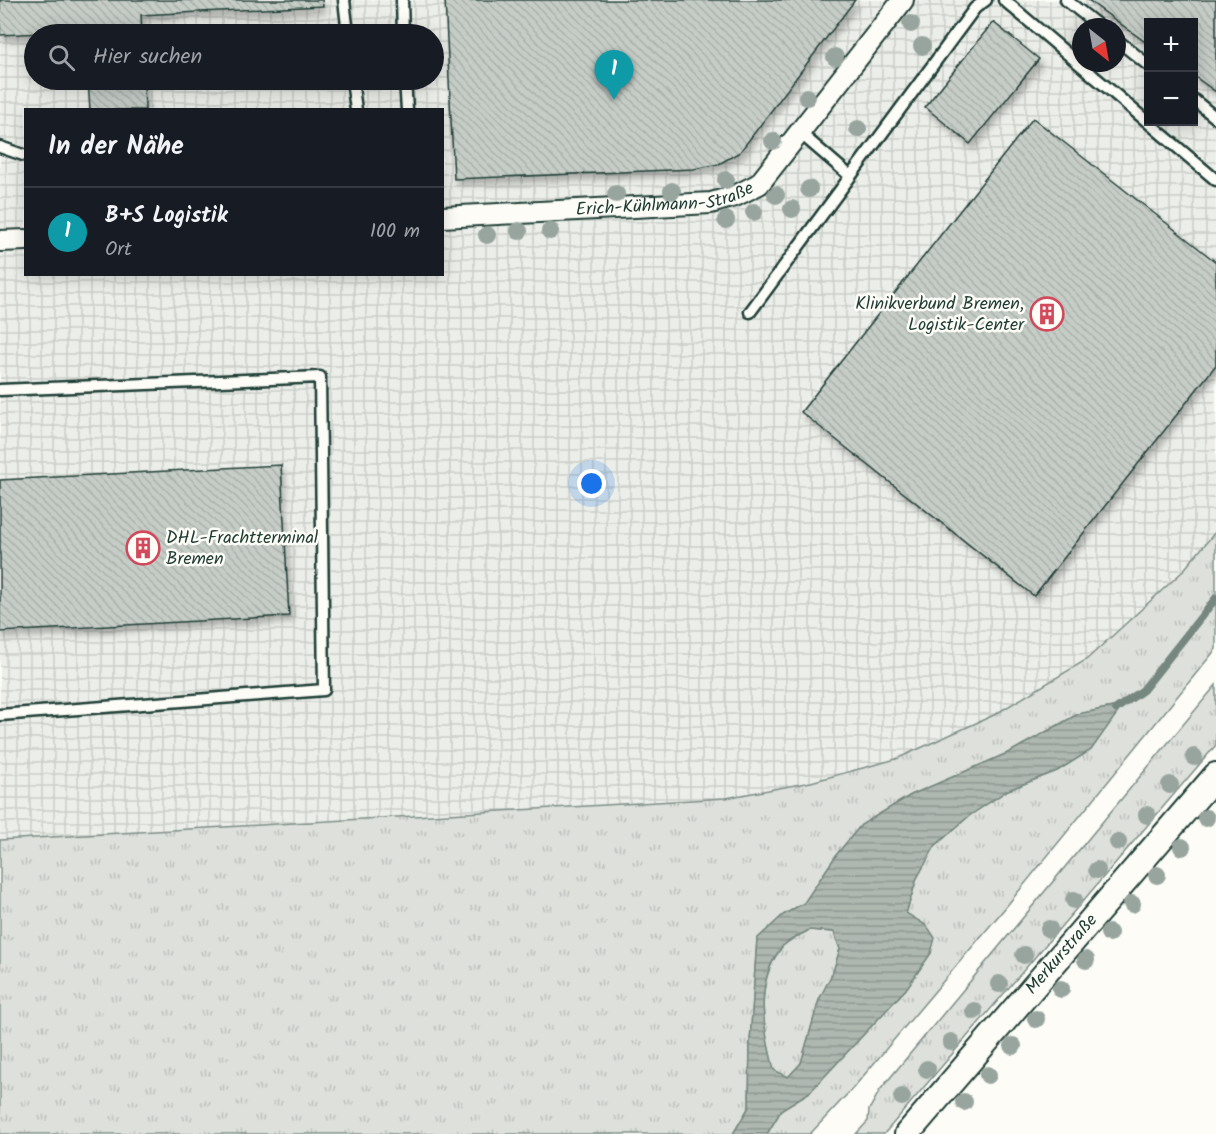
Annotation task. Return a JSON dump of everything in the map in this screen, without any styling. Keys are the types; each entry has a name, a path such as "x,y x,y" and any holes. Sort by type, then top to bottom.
{"street":[{"name":"Erich-Kühlmann-Straße","path":"444,217 711,203 735,196 759,183 903,0"},
{"path":"0,241 24,240"},
{"name":"Merkurstraße","path":"907,1134 1216,775"}],"lane":[{"path":"344,0 347,24"},
{"path":"402,0 403,24"},
{"path":"750,312 849,175 975,8 986,0"},
{"path":"1004,0 1216,180"},
{"path":"1066,0 1089,18"},
{"path":"1126,47 1144,61"},
{"path":"353,90 356,108"},
{"path":"406,90 407,108"},
{"path":"1198,103 1216,118"},
{"path":"800,132 849,175"},
{"path":"0,147 24,155"},
{"path":"0,390 320,377 324,679 324,690 0,715"}],"shaded area":[{"path":"0,0 1216,0 1216,531 1182,572 1086,660 994,715 896,759 811,782 726,798 0,840"},
{"path":"1123,705 1091,750 1057,771 1008,790 969,816 935,846 917,878 906,913 927,926 935,938 931,953 906,989 810,1092 782,1109 767,1134 733,1134 749,1107 750,1042 757,939 783,915 804,903 837,854 861,825 911,795 1010,752 1078,714","holes":["809,930 834,932 840,949 833,972 819,1000 801,1063 788,1077 774,1070 767,1039 763,1008 767,977 772,962 787,943"]}],"green space":[{"path":"1216,531 1216,649 1005,908 854,1087 810,1134 767,1134 782,1109 810,1092 906,989 931,953 927,926 906,914 917,878 935,846 969,816 1008,790 1057,771 1091,750 1122,705 1078,714 1010,752 911,795 861,825 837,854 804,903 783,915 757,939 750,1042 749,1107 733,1134 0,1134 0,840 726,798 811,782 896,759 994,715 1086,660 1182,572"},
{"path":"1216,685 1216,745 884,1134 856,1134 868,1121 869,1110 880,1090"},
{"path":"809,930 834,932 840,949 833,972 819,1000 801,1063 789,1077 774,1071 764,1024 764,993 772,962 781,948 790,940"}],"building":[{"path":"0,0 322,0 323,6 141,15 141,24 24,24 24,34 0,35"},
{"path":"445,0 855,0 740,152 719,164 694,169 454,179"},
{"path":"1088,0 1216,0 1216,92 1198,79 1198,18 1144,18 1144,41 1126,28 1126,18 1113,18"},
{"path":"993,22 1039,59 970,144 925,107"},
{"path":"89,90 144,90 145,108 90,108"},
{"name":"Klinikverbund Bremen, Logistik-Center","path":"1033,118 1216,262 1216,365 1034,596 801,412"},
{"name":"DHL-Frachtterminal Bremen","path":"281,465 289,616 0,632 0,480"}],"waterway":[{"path":"1116,709 1143,690 1216,598"}],"place":[{"name":"B+S Logistik","path":"614,100"},
{"name":"Klinikverbund Bremen, Logistik-Center","path":"1047,314"},
{"name":"DHL-Frachtterminal Bremen","path":"143,548"}]}
